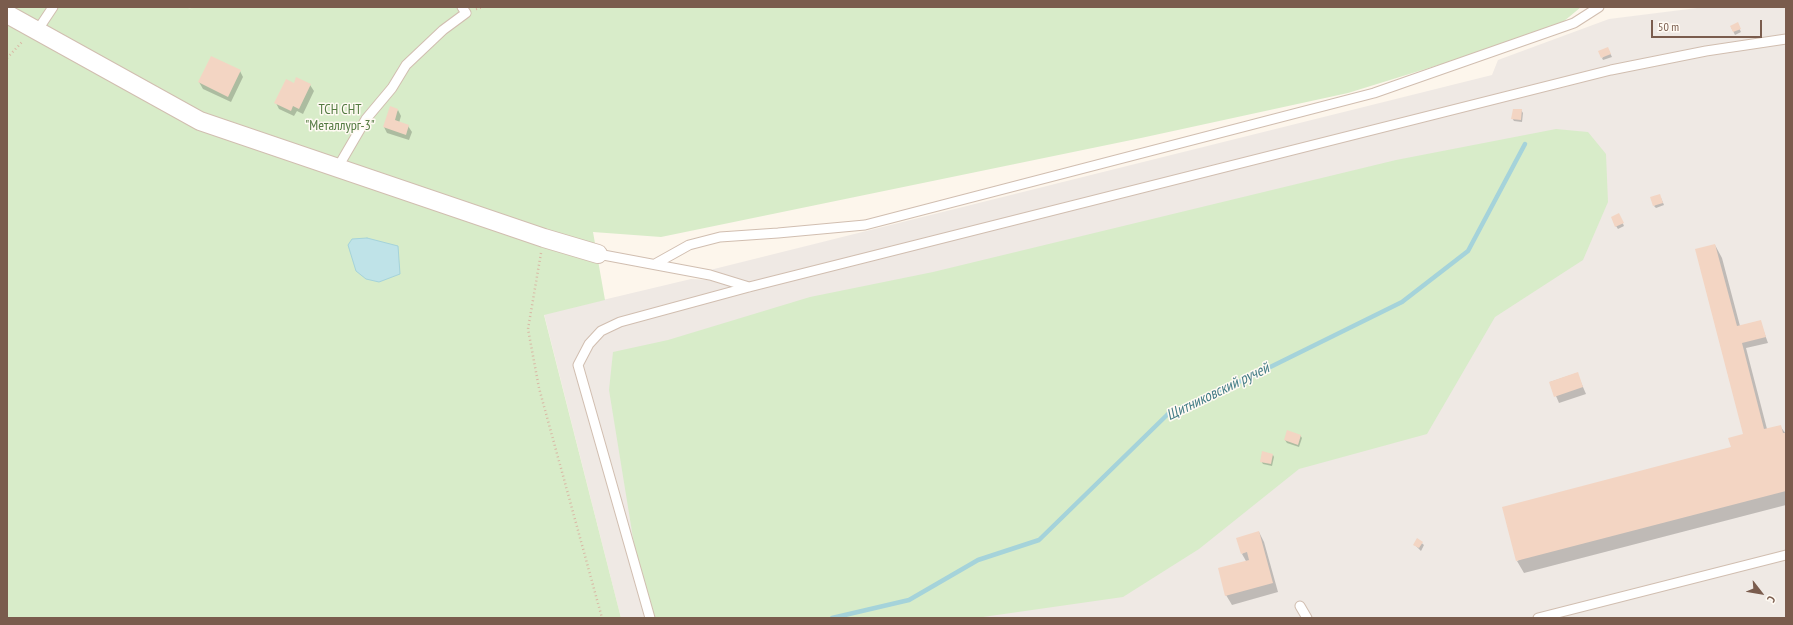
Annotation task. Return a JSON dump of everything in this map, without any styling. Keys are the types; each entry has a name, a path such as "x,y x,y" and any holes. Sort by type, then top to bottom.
{"street":[{"path":"7,14 200,121 544,238 598,254"}],"lane":[{"path":"36,31 53,7"},
{"path":"338,167 366,119 392,88 406,65 443,30 466,13 462,7"},
{"path":"655,264 689,245 720,237 865,225 1374,94 1574,23 1599,7"},
{"path":"650,618 578,365 589,344 601,331 620,322 749,287 1611,70 1706,51 1786,40"},
{"path":"598,254 710,275 749,287"},
{"path":"1538,618 1786,555"},
{"path":"1300,606 1307,618"}],"path":[{"path":"7,58 18,45 36,31"},
{"path":"544,238 528,329 539,388 602,618"}],"shaded area":[{"path":"1705,7 1786,7 1786,618 621,618 544,314 691,279 710,280 710,270 1492,75 1498,60 1609,19"}],"green space":[{"name":"ТСН СНТ \"Металлург-3\"","path":"7,7 186,7 193,10 187,7 1581,7 1563,22 1516,41 1348,93 1141,138 661,237 593,232 605,300 544,315 621,618 7,618"},
{"path":"1556,129 1588,132 1606,154 1608,202 1583,260 1495,317 1427,434 1299,469 1199,549 1123,597 976,618 646,618 609,390 613,352 668,340 810,297 933,272 1396,160"}],"water":[{"path":"367,238 398,246 400,274 379,282 366,279 356,271 348,245 352,239"}],"building":[{"path":"1738,22 1741,29 1733,32 1730,26"},
{"path":"1608,47 1611,54 1601,58 1598,51"},
{"path":"211,56 241,70 228,97 198,82"},
{"path":"296,77 311,84 299,109 293,106 291,111 274,103 286,79 294,83"},
{"path":"390,106 398,109 395,120 409,125 406,135 383,127"},
{"path":"1513,109 1522,109 1521,120 1511,119"},
{"path":"1660,194 1663,203 1653,206 1650,197"},
{"path":"1619,213 1624,223 1615,227 1611,217"},
{"path":"1715,244 1737,326 1761,320 1766,337 1742,343 1764,429 1781,425 1783,433 1786,433 1786,491 1516,561 1502,507 1731,447 1728,438 1743,434 1695,249"},
{"path":"1578,372 1583,387 1554,397 1549,382"},
{"path":"1287,430 1301,435 1298,445 1284,440"},
{"path":"1262,451 1273,454 1271,464 1260,462"},
{"path":"1259,531 1273,583 1225,596 1218,568 1249,560 1247,552 1241,554 1236,538"},
{"path":"1417,538 1423,542 1419,548 1413,545"}],"waterway":[{"name":"Щитниковский ручей","path":"832,618 909,600 978,560 1039,540 1169,413 1250,377 1402,302 1468,251 1525,144"}]}
